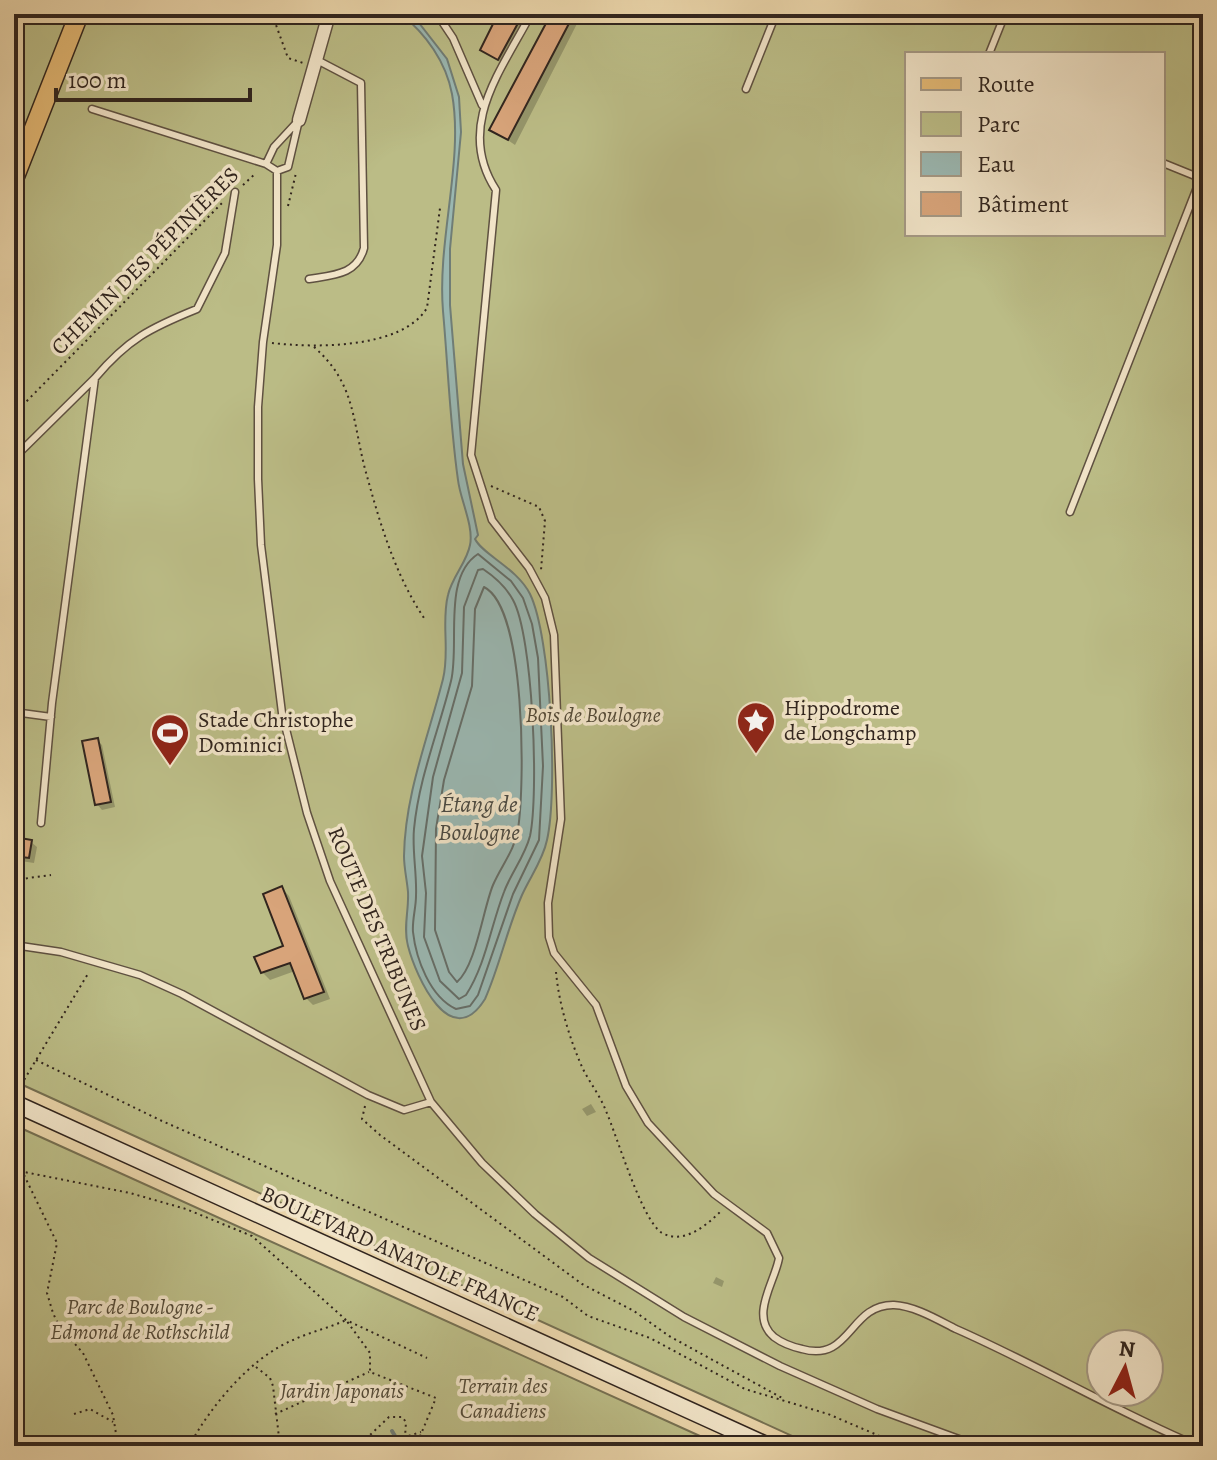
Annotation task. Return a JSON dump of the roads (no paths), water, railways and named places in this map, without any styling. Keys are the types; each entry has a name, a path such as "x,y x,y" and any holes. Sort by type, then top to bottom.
{"main road":[{"path":"14,179 19,147 79,14"},
{"name":"BOULEVARD ANATOLE FRANCE","path":"14,1100 768,1446"}],"street":[{"name":"ROUTE DES TRIBUNES","path":"303,120 313,62 329,14"}],"lane":[{"path":"437,14 453,38 482,105"},
{"path":"531,14 482,105 479,138 482,167 496,190 471,455 492,520 538,585 545,598 554,635 561,819 548,903 549,937 554,953 596,1005 626,1086 648,1123 688,1170 772,1238 779,1258 764,1301 764,1313 774,1337 792,1347 821,1353 838,1346 867,1313 895,1305 980,1339 1198,1446"},
{"path":"746,89 776,14"},
{"path":"990,52 1005,14"},
{"path":"309,279 351,270 364,248 361,83 313,62"},
{"path":"92,109 266,164 277,171"},
{"name":"ROUTE DES TRIBUNES","path":"266,164 274,147 303,120"},
{"name":"ROUTE DES TRIBUNES","path":"303,120 288,167 277,171 277,245 263,342 258,407 261,545 282,713 307,813 330,881 431,1102 482,1163 535,1214 589,1258 684,1317 780,1366 877,1409 978,1446"},
{"path":"1070,512 1202,175 1165,164"},
{"path":"14,458 111,359 147,329 197,309 206,297 225,253 235,192"},
{"path":"41,823 51,717 95,378"},
{"path":"14,712 51,717"},
{"path":"14,945 95,961 182,994 368,1095 404,1110 431,1102"}],"water":[{"name":"Étang de Boulogne","path":"401,14 412,14 447,59 459,97 461,132 450,249 450,305 463,464 478,535 475,539 517,577 530,594 537,615 548,678 552,787 547,840 517,908 485,999 472,1014 460,1018 448,1015 427,991 412,959 406,932 408,892 404,856 408,810 445,668 448,595 471,538 455,459 443,311 444,256 455,146 452,94 434,50 419,30"}],"waterway":[{"path":"392,1431 401,1446"}],"place":[{"name":"Hippodrome de Longchamp","path":"756,755"},
{"name":"Stade Christophe Dominici","path":"170,767"}],"park label":[{"name":"Bois de Boulogne","path":"593,715"},
{"name":"Parc de Boulogne - Edmond de Rothschild","path":"140,1320"},
{"name":"Jardin Japonais","path":"342,1391"},
{"name":"Terrain des Canadiens","path":"503,1398"}]}
